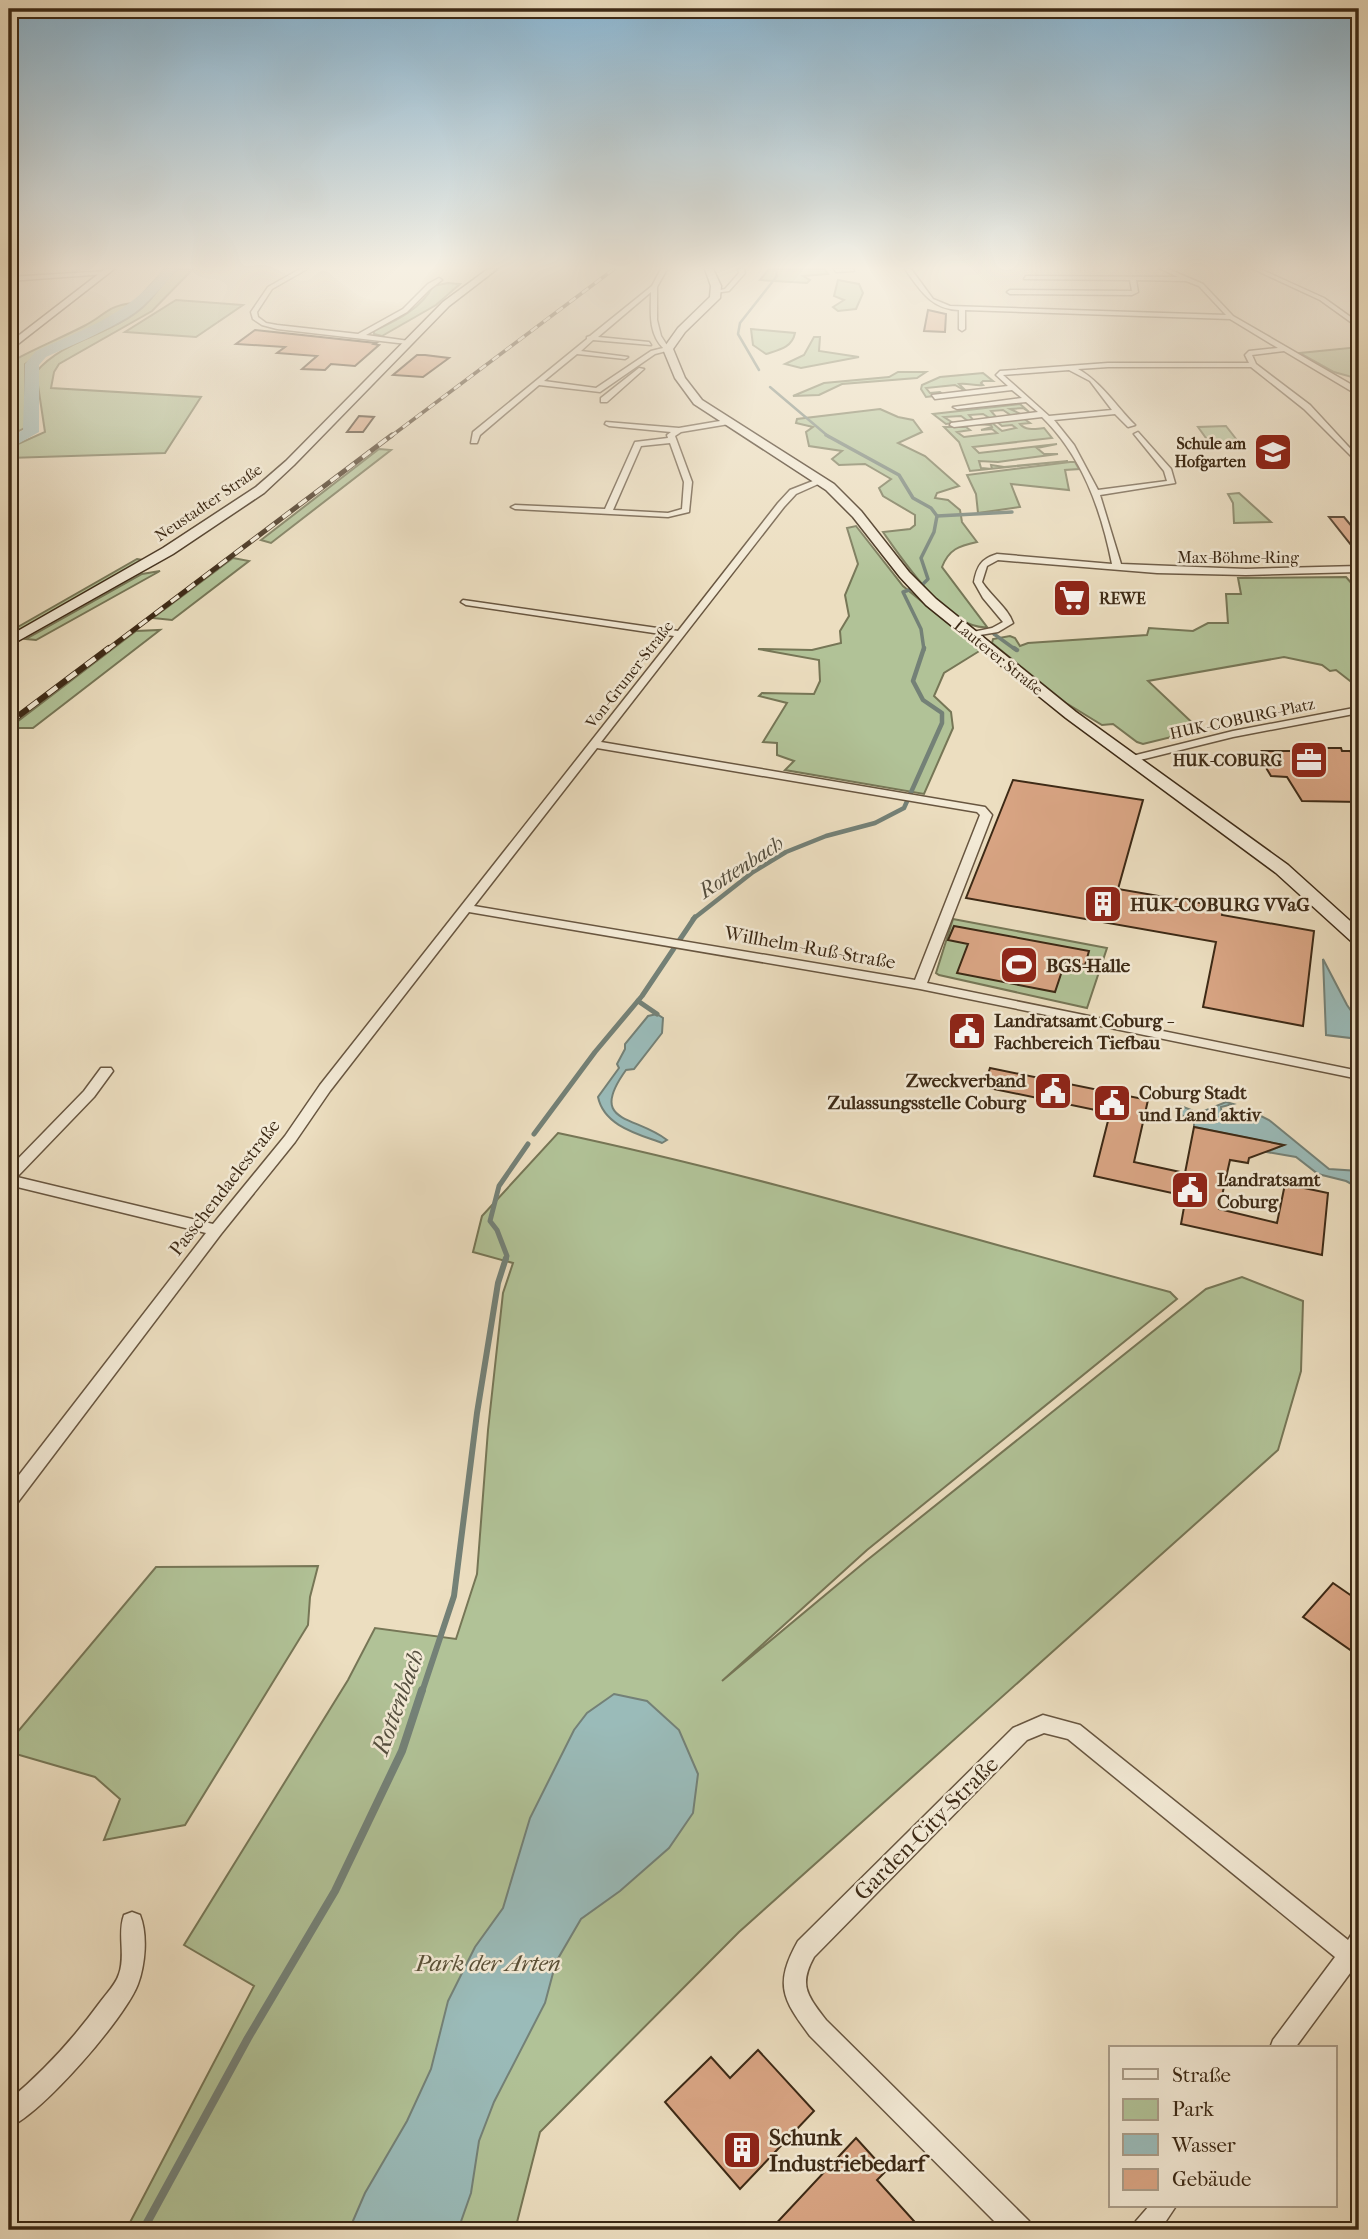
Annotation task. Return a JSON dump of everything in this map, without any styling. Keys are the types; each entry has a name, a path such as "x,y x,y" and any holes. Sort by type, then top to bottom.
{"street":[{"name":"Neustadter Straße","path":"9,642 168,551 252,496 290,463 377,373"},
{"path":"474,441 475,434 551,373"},
{"path":"540,383 597,390 621,373"},
{"path":"604,400 636,373"},
{"name":"Lauterer Straße","path":"679,373 688,392 705,408 821,481 849,504 910,582 971,635 1071,716 1282,869 1359,938"},
{"path":"1000,373 1045,416 1070,445 1096,493 1117,568"},
{"path":"1080,373 1092,380 1116,412 1131,425"},
{"path":"1263,373 1307,407 1359,461"},
{"path":"1328,373 1359,392"},
{"path":"935,397 1013,388"},
{"path":"957,407 1026,400"},
{"path":"954,425 1116,412"},
{"path":"609,424 679,430 726,422"},
{"path":"515,507 668,515 685,511 688,482 671,435 679,430"},
{"path":"1096,493 1171,483 1168,471 1138,434"},
{"path":"608,512 638,444 672,440"},
{"name":"Von-Gruner-Straße","path":"470,904 793,492 821,481"},
{"name":"Max-Böhme-Ring","path":"971,635 995,630 1008,623 1007,618 986,596 978,582 986,560 1014,558 1117,568 1245,572 1359,569"},
{"path":"466,602 681,634"},
{"name":"HUK-COBURG-Platz","path":"1132,759 1233,734 1359,710"},
{"name":"Willhelm-Ruß-Straße","path":"594,744 981,809 986,815 920,985"},
{"name":"Willhelm-Ruß-Straße","path":"470,904 663,942 920,985 1359,1075"},
{"name":"Passchendaelestraße","path":"9,1500 216,1230 290,1139 325,1088 470,904"},
{"path":"106,1071 89,1094 9,1178 216,1230"},
{"name":"Garden-City-Straße","path":"1020,2230 818,2028 804,2009 792,1981 795,1968 806,1949 1020,1734 1043,1724 1073,1731 1355,1949 1282,2046"},
{"path":"9,2115 42,2088 88,2038 128,1982 133,1962 132,1923"},
{"path":"1145,2230 1162,2208"}],"green space":[{"path":"9,373 25,373 25,428 9,436"},
{"path":"36,373 54,373 51,388 201,397 165,453 9,458 9,448 45,432"},
{"path":"895,373 924,373 917,378 842,384 819,395 793,396 824,383 889,377"},
{"path":"984,373 993,381 983,381 983,385 959,384 967,392 955,385 926,388 930,393 940,392 944,395 926,397 921,389 922,385 940,377"},
{"path":"1339,373 1359,373 1359,379"},
{"path":"1020,404 1029,412 1023,408 1010,409 1023,415 1012,416 1003,410 991,411 996,417 1008,417 991,419 983,414 969,415 974,421 968,421 961,416 944,417 953,423 946,424 933,414"},
{"path":"880,409 913,420 922,432 898,443 925,456 959,486 937,493 935,498 948,500 960,510 962,522 977,542 955,549 942,567 987,627 973,625 958,618 943,606 914,575 883,532 910,529 915,525 915,515 883,496 879,488 891,479 865,464 839,465 832,459 842,451 809,446 806,432 813,427 796,423 797,419"},
{"path":"1023,418 1030,423 1020,424 1022,426 1030,429 1044,428 1052,438 973,447 979,453 1057,444 1037,448 1044,454 1058,454 998,462 979,461 981,468 991,469 970,471 959,442 944,427 966,427 970,430 957,432 964,437 997,433 992,429 981,430 992,427 991,425 974,424 991,422 1002,431 1016,428 1012,425 1002,426 996,421"},
{"path":"1226,426 1240,444 1211,445 1198,427"},
{"path":"379,449 391,450 271,543 261,540"},
{"path":"1068,461 992,469 991,465 1004,467"},
{"path":"1075,462 1079,469 1065,470 1069,490 1011,484 1020,507 978,513 976,494 967,475"},
{"path":"1239,493 1271,522 1234,523 1233,503 1228,494"},
{"path":"856,526 903,586 981,650 944,673 934,696 951,712 953,728 924,794 785,770 794,761 777,755 777,743 763,742 787,703 759,696 762,693 814,694 820,681 819,660 758,649 812,650 841,643 840,631 849,616 845,595 858,564 847,528"},
{"path":"233,558 249,561 172,620 153,618"},
{"path":"137,559 143,560 9,636 9,632"},
{"path":"160,571 36,640 26,639 142,574"},
{"path":"1346,577 1353,585 1359,585 1359,688 1336,670 1330,671 1322,665 1284,657 1148,681 1200,730 1143,744 1113,724 1102,725 1066,703 992,643 993,639 1010,636 1015,638 1020,646 1028,643 1147,635 1149,628 1193,631 1208,623 1228,623 1226,594 1241,594 1238,578"},
{"path":"160,630 33,728 9,728 136,631"},
{"name":"BGS-Halle","path":"953,919 1107,948 1087,1008 939,975 936,973"},
{"name":"Park der Arten","path":"558,1133 866,1209 1170,1292 1177,1299 867,1550 722,1681 866,1561 1206,1289 1242,1277 1303,1301 1301,1371 1278,1450 739,1932 540,2132 515,2230 126,2230 254,1986 184,1945 348,1680 375,1628 456,1639 477,1574 488,1430 503,1293 513,1263 473,1252 482,1216"},
{"path":"318,1566 310,1597 308,1625 185,1825 104,1840 120,1799 95,1777 9,1752 9,1742 156,1567"}],"water":[{"path":"1323,959 1359,1022 1359,1039 1326,1035"},
{"path":"657,1014 663,1018 662,1033 634,1069 626,1070 615,1087 611,1100 613,1109 620,1116 667,1140 662,1143 623,1128 607,1115 598,1097 619,1068 617,1064 625,1044 648,1016"},
{"path":"1226,1102 1233,1104 1221,1107 1222,1118 1238,1119 1253,1112 1269,1120 1329,1169 1359,1171 1359,1188 1346,1181 1318,1174 1296,1157 1267,1152 1283,1145 1194,1127 1194,1121 1179,1114 1181,1106 1199,1113"},
{"path":"614,1694 647,1701 679,1730 698,1774 693,1813 669,1848 620,1891 581,1919 556,1962 545,2003 494,2102 479,2141 471,2193 458,2230 349,2230 365,2193 407,2121 431,2069 448,2001 475,1947 503,1908 530,1818 574,1730 587,1713"}],"building":[{"path":"395,373 428,373 423,377 393,375"},
{"path":"359,416 374,417 363,432 347,432"},
{"path":"1329,517 1344,517 1359,535 1359,555"},
{"path":"1304,748 1341,748 1342,751 1350,751 1359,764 1359,802 1302,801 1287,777 1271,776 1259,756 1265,756 1262,751 1306,751"},
{"name":"HUK-COBURG VVaG","path":"1013,780 1143,800 1118,889 1223,907 1222,915 1314,931 1303,1026 1203,1007 1216,942 966,898"},
{"path":"954,926 1089,951 1085,965 1065,962 1055,992 957,973 968,944 948,940"},
{"name":"Landratsamt Coburg","path":"990,1068 1148,1100 1134,1162 1185,1173 1194,1127 1284,1145 1249,1158 1248,1163 1230,1160 1219,1209 1277,1223 1285,1184 1328,1193 1322,1255 1181,1224 1186,1196 1094,1176 1110,1113 984,1087"},
{"path":"1333,1583 1359,1601 1359,1656 1303,1617"},
{"name":"Schunk Industriebedarf","path":"758,2050 814,2111 740,2189 665,2102 711,2057 730,2078"},
{"path":"856,2138 886,2171 877,2180 922,2230 770,2230"}],"waterway":[{"path":"9,444 31,432 32,373"},
{"name":"Rottenbach","path":"770,387 828,436"},
{"name":"Rottenbach","path":"828,436 899,475 913,498 931,508 937,516"},
{"path":"937,516 1012,512"},
{"name":"Rottenbach","path":"922,585 928,579 921,558 934,532 937,516"},
{"name":"Rottenbach","path":"909,590 903,592 921,629 924,649"},
{"name":"Rottenbach","path":"994,634 1016,650"},
{"name":"Rottenbach","path":"694,918 753,872 786,852 826,836 875,823 904,808 942,723 942,713 923,700 913,681 924,649"},
{"name":"Rottenbach","path":"534,1134 595,1052 642,996 694,918"},
{"path":"638,1001 657,1014"},
{"name":"Rottenbach","path":"506,1260 507,1256 497,1230 490,1221 499,1186 528,1144"},
{"name":"Rottenbach","path":"422,1692 454,1596 477,1413 498,1283 506,1258"},
{"name":"Rottenbach","path":"143,2230 248,2038 335,1891 402,1751 422,1690"}],"railway":[{"path":"390,437 475,373"},
{"path":"107,650 392,435"},
{"path":"9,723 109,648"}],"place":[{"name":"Schule am Hofgarten","path":"1273,452"},
{"name":"REWE","path":"1072,598"},
{"name":"HUK-COBURG","path":"1309,760"},
{"name":"HUK-COBURG VVaG","path":"1103,904"},
{"name":"BGS-Halle","path":"1019,965"},
{"name":"Landratsamt Coburg - Fachbereich Tiefbau","path":"967,1031"},
{"name":"Zweckverband Zulassungsstelle Coburg","path":"1053,1091"},
{"name":"Coburg Stadt und Land aktiv","path":"1112,1103"},
{"name":"Landratsamt Coburg","path":"1190,1190"},
{"name":"Schunk Industriebedarf","path":"742,2150"}]}
